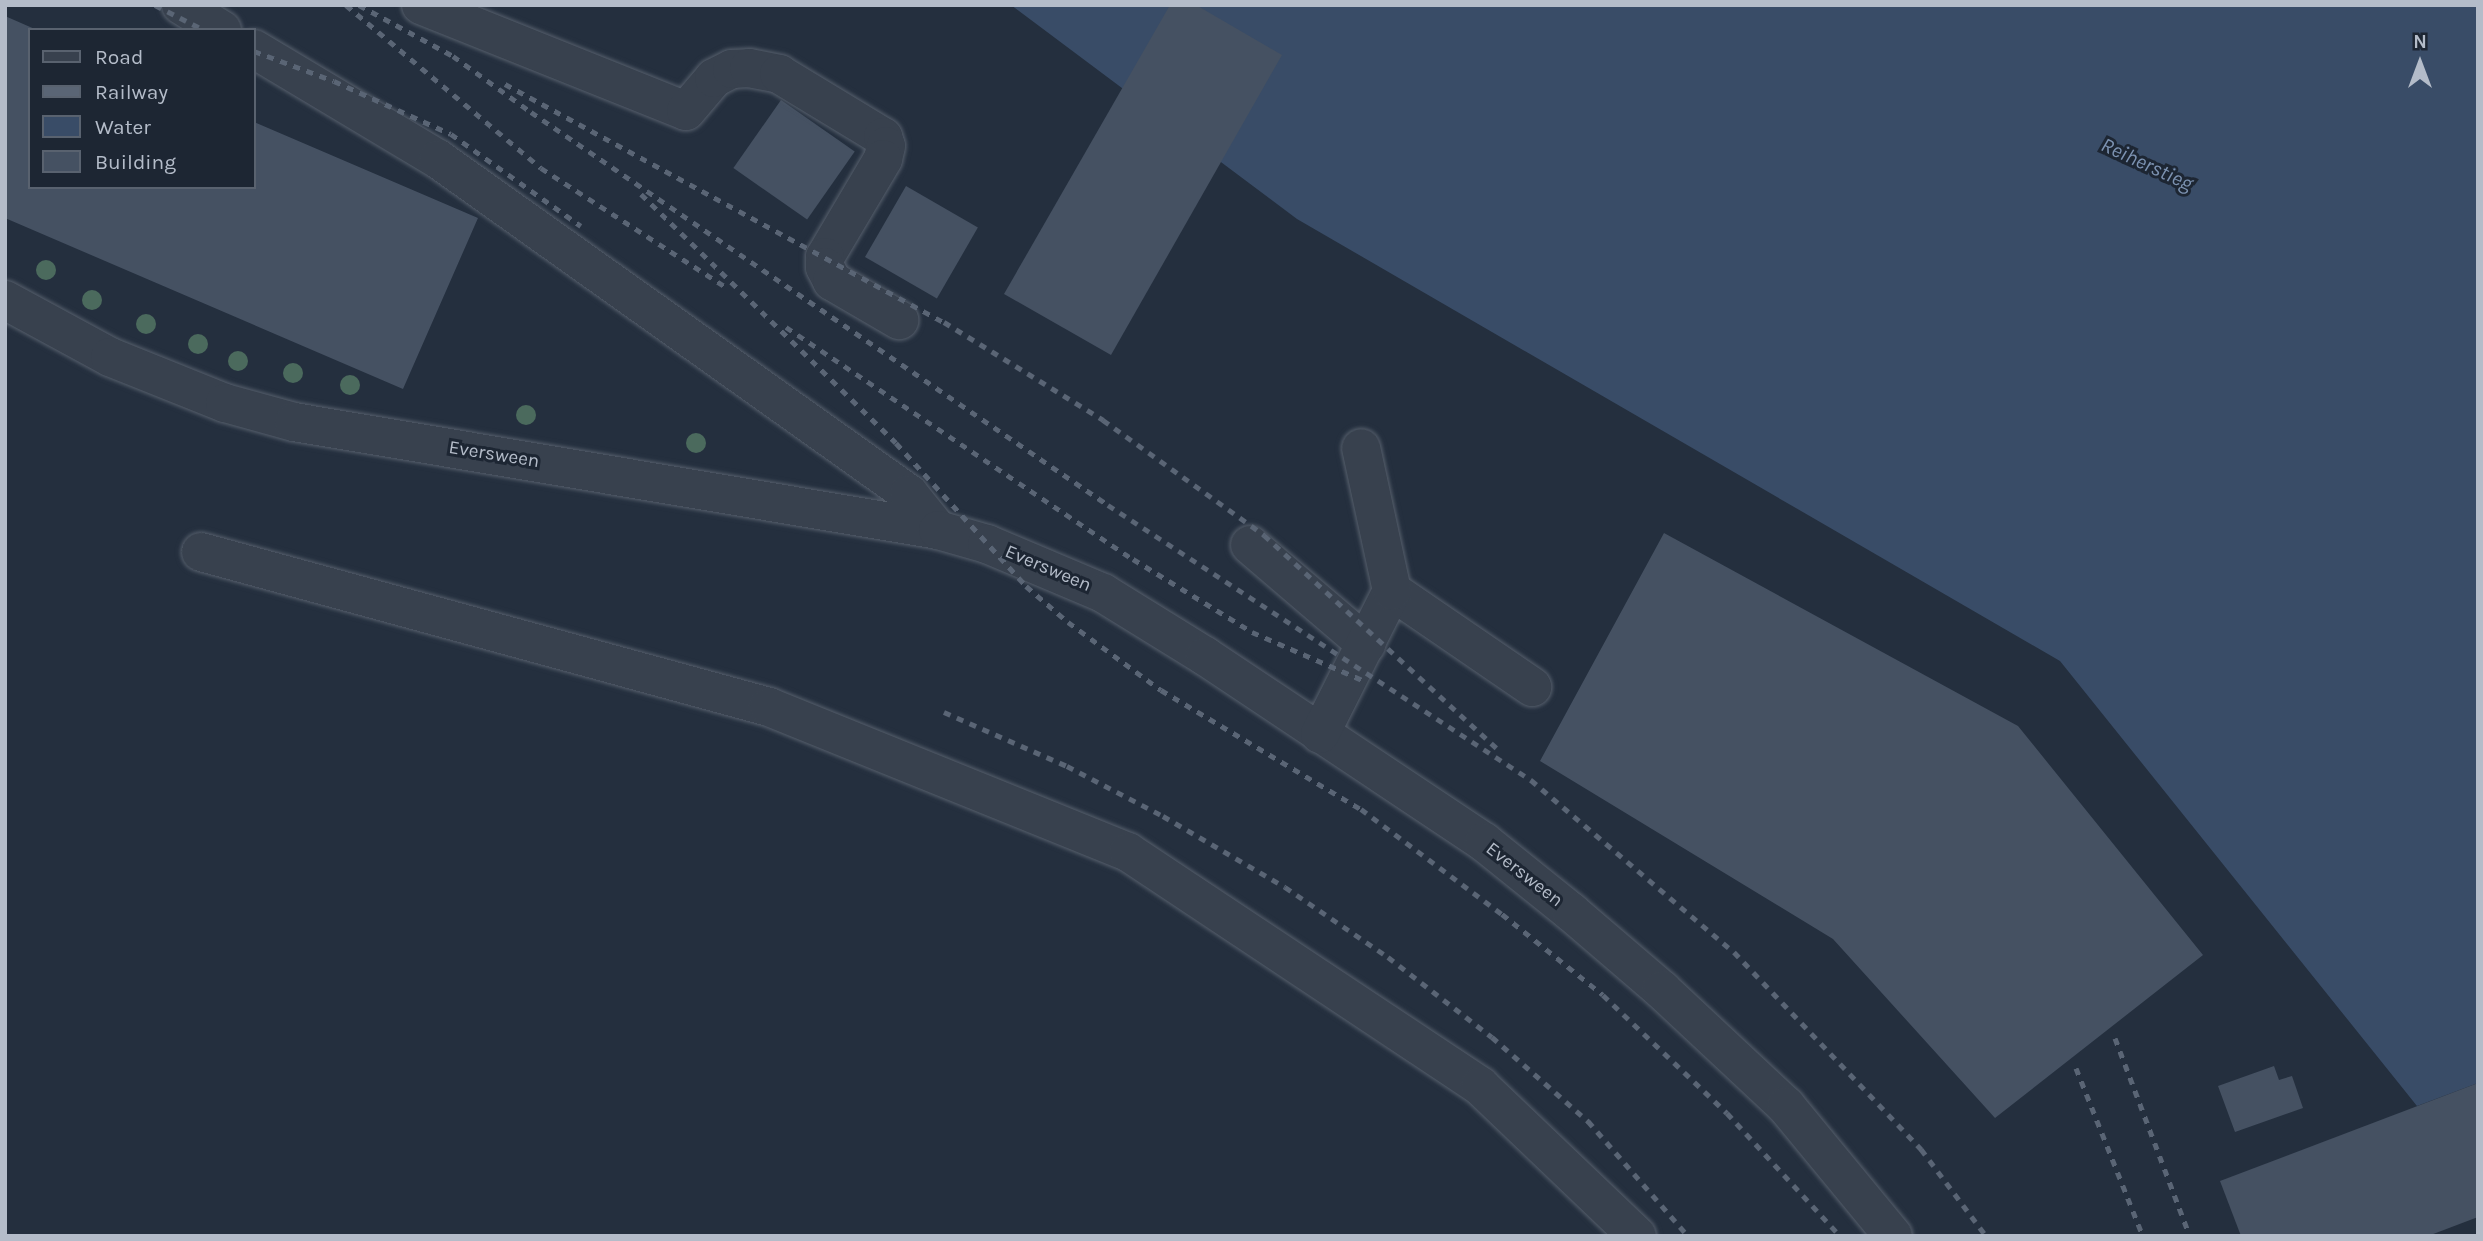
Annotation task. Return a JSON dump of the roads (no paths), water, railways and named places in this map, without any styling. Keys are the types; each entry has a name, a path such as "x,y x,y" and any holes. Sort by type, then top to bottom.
{"street":[{"path":"181,5 219,28"},
{"path":"421,5 686,111 714,78 732,69 749,68 779,74 883,137 886,146 883,159 825,257 825,267 832,281 899,320"},
{"path":"256,50 438,159 909,494 938,530"},
{"name":"Eversween","path":"5,300 64,333 157,378 225,404 295,422 938,530 987,544 1103,593 1205,656 1484,842 1662,990 1786,1106 1893,1236"},
{"path":"1320,734 1392,591 1361,448"},
{"path":"1250,545 1366,644"},
{"path":"201,552 769,707 1128,852 1480,1086 1637,1236"},
{"path":"1392,591 1532,687"}],"water":[{"name":"Reiherstieg","path":"1011,5 2478,5 2478,1083 2417,1106 2060,661 1297,219"}],"railway":[{"path":"155,5 200,28"},
{"path":"346,5 541,168 727,288"},
{"path":"359,5 453,56 1108,505 1531,780 1734,952 1921,1149 1986,1236"},
{"path":"256,52 334,81 451,134 581,226"},
{"path":"505,84 944,322 1103,420 1264,535 1500,751"},
{"path":"641,194 896,443 1026,586 1068,622 1161,690 1361,809 1502,914 1603,995 1727,1113 1840,1236"},
{"path":"786,327 1133,559 1252,632 1367,682"},
{"path":"944,712 1067,766 1163,816 1285,887 1388,957 1492,1037 1588,1121 1688,1236"},
{"path":"2115,1038 2190,1236"},
{"path":"2076,1068 2143,1236"}]}
